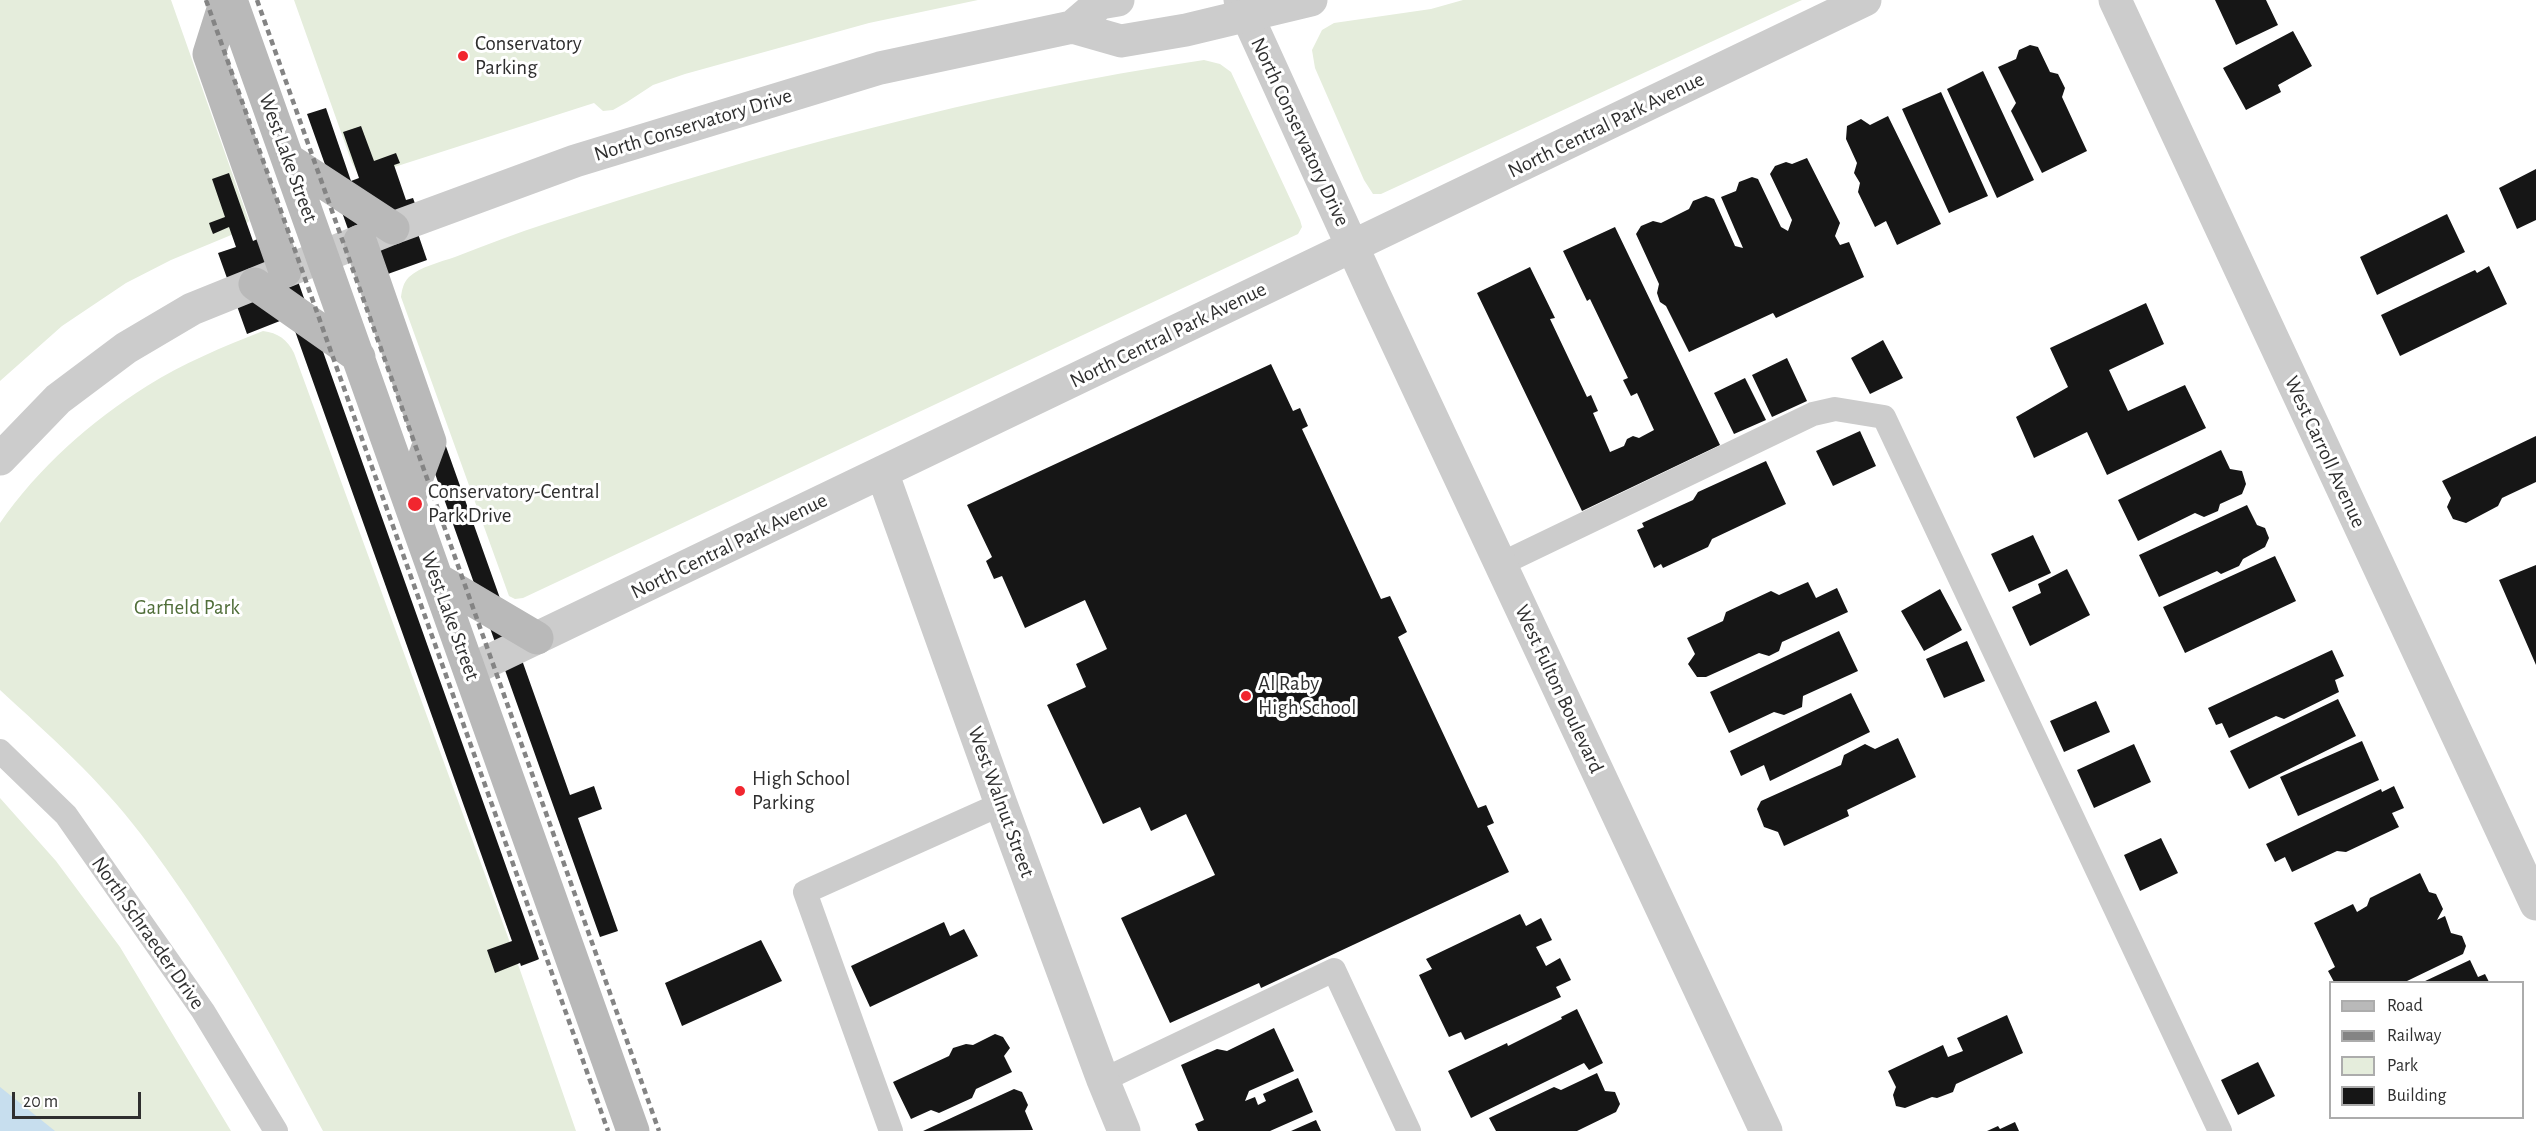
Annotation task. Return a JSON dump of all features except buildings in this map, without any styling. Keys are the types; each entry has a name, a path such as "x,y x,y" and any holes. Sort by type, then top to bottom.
{"main road":[{"path":"226,0 208,54 285,271"},
{"name":"West Lake Street","path":"231,0 633,1131"},
{"path":"289,160 393,228"},
{"path":"360,241 430,442 409,499"},
{"path":"255,284 358,357"},
{"path":"437,579 537,638"}],"street":[{"name":"North Conservatory Drive","path":"1072,27 1100,3 1118,0"},
{"name":"North Conservatory Drive","path":"0,459 58,399 126,348 192,309 393,228 639,140 870,71 1072,27 1121,41 1244,8 1311,0"},
{"name":"North Central Park Avenue","path":"470,670 1865,0"},
{"name":"West Carroll Avenue","path":"2115,0 2536,904"},
{"name":"North Conservatory Drive","path":"1244,8 1353,247"},
{"name":"West Fulton Boulevard","path":"1353,247 1766,1131"},
{"name":"West Walnut Street","path":"882,472 1001,804 1124,1131"}],"lane":[{"path":"1501,564 1814,414 1835,409 1884,417 2220,1131"},
{"name":"North Schraeder Drive","path":"0,751 66,815 203,1011 276,1131"},
{"path":"891,1131 805,892 1001,804"},
{"path":"1103,1080 1334,970 1408,1131"}],"green space":[{"path":"0,0 171,0 249,221 236,233 171,260 126,283 62,326 0,381"},
{"path":"294,0 978,0 869,23 685,74 653,85 613,110 603,111 594,103 360,178 352,163"},
{"path":"1463,0 1802,0 1381,194 1373,194 1364,180 1315,68 1312,50 1322,30 1334,23 1431,9"},
{"path":"1204,60 1220,64 1231,72 1300,220 1302,227 1298,234 523,598 515,599 509,596 401,297 405,282 414,273 430,265 548,223 791,149 1038,90"},
{"name":"Garfield Park","path":"263,331 282,337 294,353 520,970 576,1131 323,1131 238,978 166,868 125,813 73,758 0,690 0,523 48,465 106,414 175,370"},
{"path":"0,798 56,861 120,947 231,1131 0,1131"}],"water":[{"path":"0,1087 55,1131 0,1131"}],"railway":[{"path":"206,0 608,1131"},
{"path":"257,0 659,1131"}],"place":[{"name":"Conservatory Parking","path":"463,56"},
{"name":"Conservatory-Central Park Drive","path":"415,504"},
{"name":"Al Raby High School","path":"1246,696"},
{"name":"High School Parking","path":"740,791"}]}
